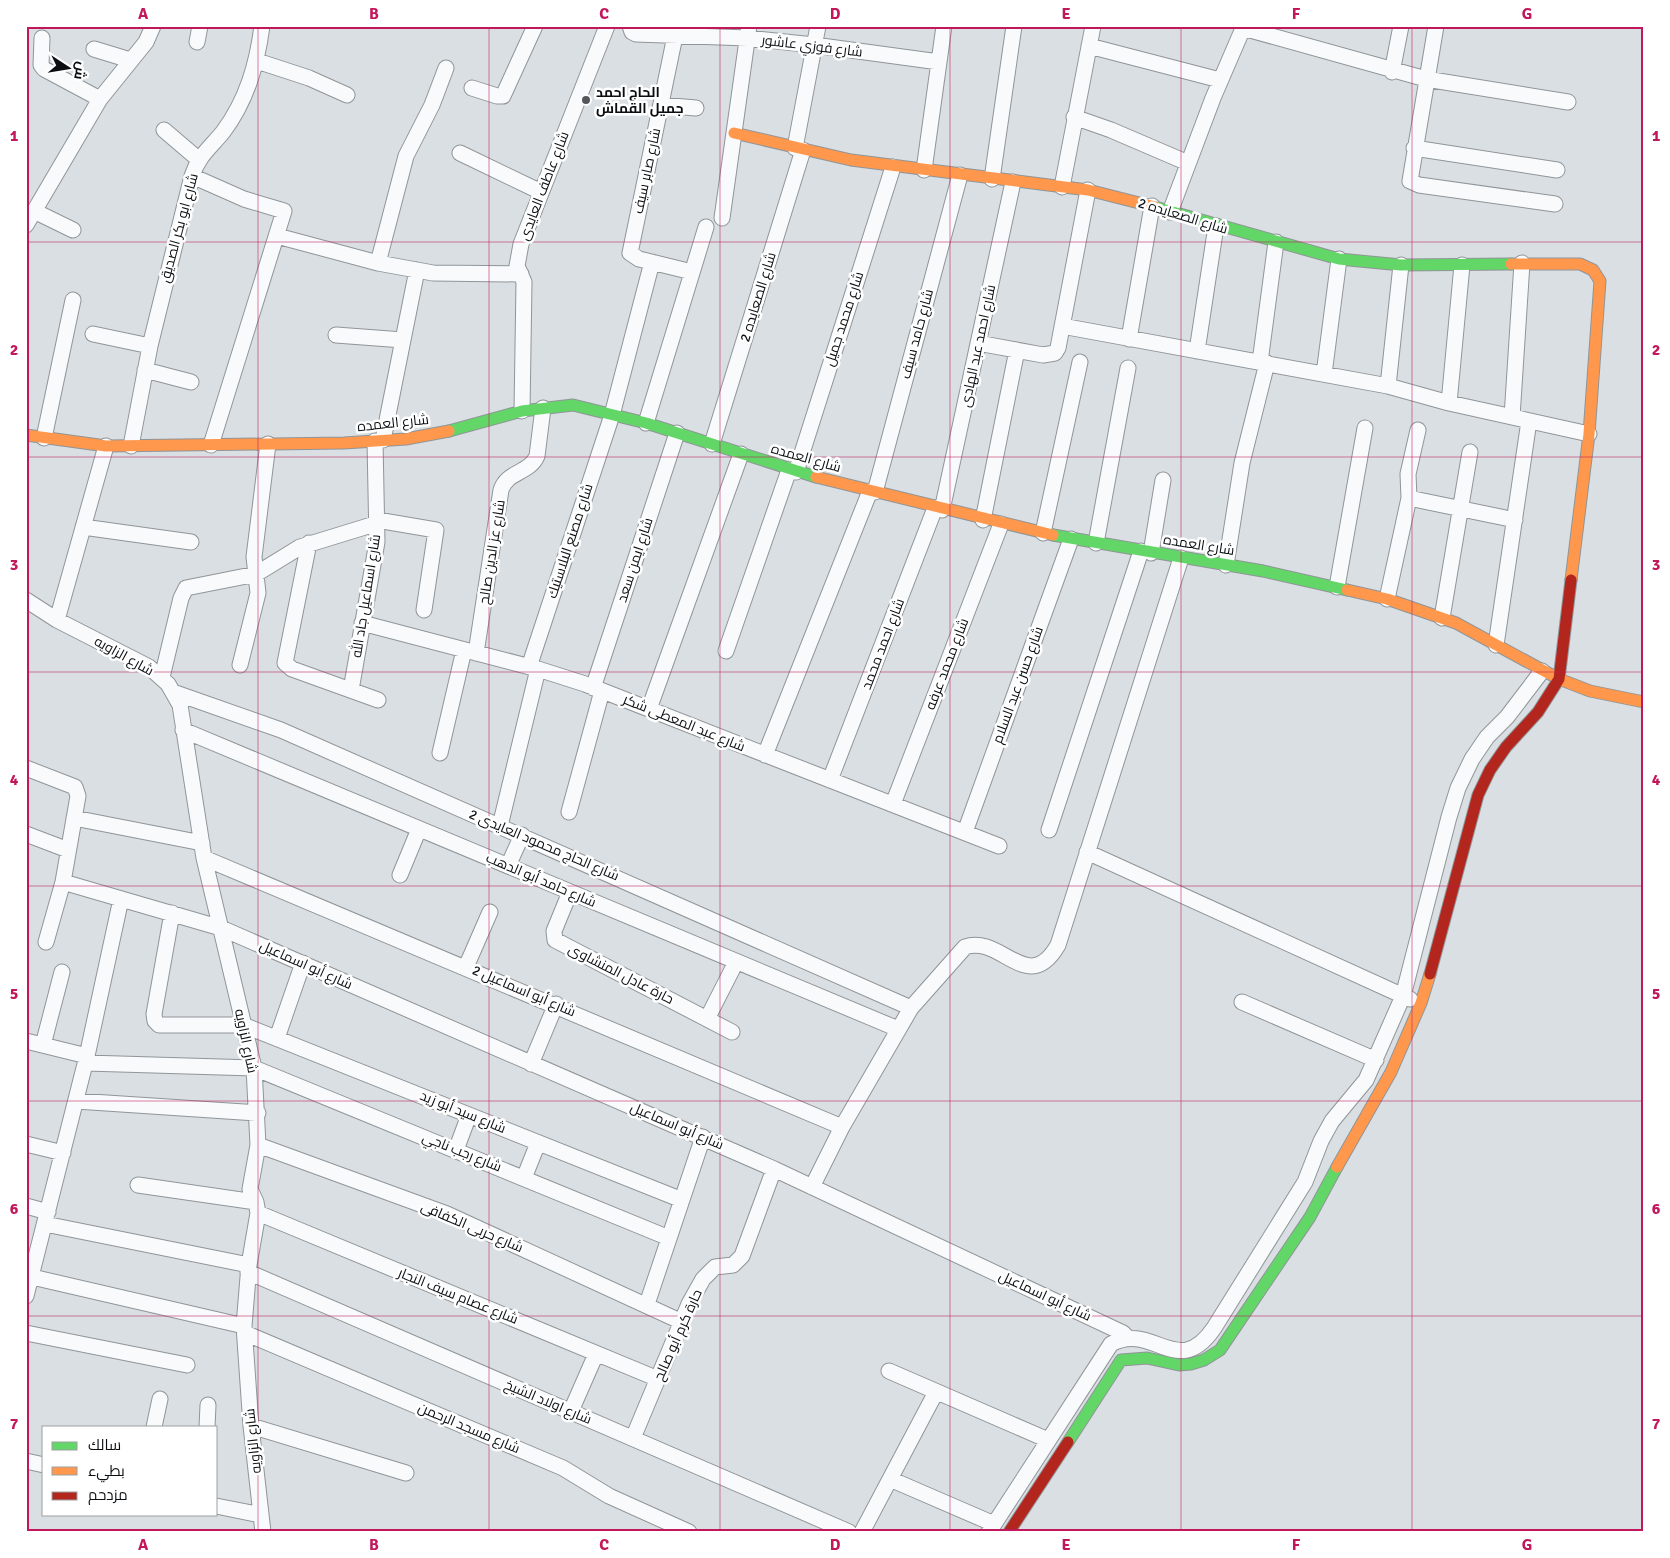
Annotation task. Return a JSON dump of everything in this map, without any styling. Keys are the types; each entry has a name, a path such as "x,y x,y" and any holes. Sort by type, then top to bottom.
{"street":[{"path":"26,225 100,99 146,42 153,26"},
{"path":"197,42 200,26"},
{"name":"شارع ابو بكر الصديق","path":"131,446 150,346 192,176 198,159 228,124 248,86 257,61 262,26"},
{"name":"شارع عاطف العايدى","path":"522,411 524,282 518,266 521,244 607,26"},
{"name":"شارع فوزي عاشور","path":"630,26 632,32 636,34 675,36 749,32 814,44 939,62"},
{"path":"799,149 818,26"},
{"path":"924,170 944,26"},
{"path":"992,179 1014,26"},
{"path":"1062,187 1093,26"},
{"path":"1392,72 1401,26"},
{"path":"1436,26 1409,177 1412,183 1555,204"},
{"path":"472,88 497,96 504,96 533,27"},
{"path":"1170,212 1220,80 1243,27 1392,72 1426,80 1568,102"},
{"path":"722,218 749,32"},
{"name":"شارع صابر سيف","path":"675,36 630,253 634,257 692,272"},
{"path":"42,38 41,65 44,69 100,99"},
{"path":"1089,46 1220,80"},
{"path":"94,49 130,60"},
{"path":"257,61 309,78 347,95"},
{"path":"378,263 406,156 432,105 446,68"},
{"path":"661,106 696,108"},
{"path":"1074,117 1188,163"},
{"path":"164,130 198,159"},
{"name":"شارع الصعايده 2","path":"734,133 799,149 893,167 1088,190 1152,206 1216,226 1339,259 1401,265 1563,263 1580,264 1593,270 1600,281 1589,434 1558,679"},
{"path":"1414,148 1556,170"},
{"name":"شارع الصعايده 2","path":"712,444 799,149"},
{"path":"460,153 541,192"},
{"name":"شارع محمد جميل","path":"792,471 893,167"},
{"name":"شارع حامد سيف","path":"765,755 873,492 960,175"},
{"path":"192,176 244,199 283,210 277,236 211,445"},
{"name":"شارع احمد عبد الهادى","path":"939,509 1014,182"},
{"path":"978,343 1049,356 1055,353 1058,348 1088,190"},
{"path":"1129,339 1152,206"},
{"path":"34,211 73,230"},
{"path":"1197,351 1216,226"},
{"path":"646,423 706,227"},
{"path":"277,236 378,263 433,273 521,274"},
{"path":"1226,565 1242,463 1263,363 1276,242"},
{"path":"1324,374 1339,259"},
{"path":"612,415 652,262"},
{"path":"1512,417 1522,263"},
{"path":"1388,386 1401,265"},
{"path":"1449,403 1462,265"},
{"name":"شارع اسماعيل جاد الله","path":"351,690 378,522 379,441 403,340 416,270"},
{"path":"44,438 73,300"},
{"path":"1062,326 1388,386 1449,403 1589,434"},
{"path":"93,334 150,346"},
{"path":"336,335 403,340"},
{"path":"983,520 1017,350"},
{"path":"1043,533 1080,362"},
{"path":"1096,543 1128,368"},
{"path":"146,370 191,382"},
{"name":"شارع العمده","path":"26,435 106,446 379,441 442,433 522,411 573,406 646,423 792,471 983,520 1071,539 1226,565 1338,587 1387,599 1442,618 1558,679 1590,691 1644,702"},
{"name":"شارع عز الدين صالح","path":"470,652 501,490 507,479 529,468 534,463 537,456 543,408"},
{"name":"شارع مصنع البلاستيك","path":"500,826 533,668 612,415"},
{"path":"1496,645 1529,421"},
{"path":"1338,587 1364,428"},
{"path":"1387,599 1409,498 1408,474 1418,430"},
{"name":"شارع ايمن سعد","path":"569,812 598,689 677,433"},
{"path":"240,665 258,593 254,548 268,444"},
{"path":"57,620 106,446"},
{"path":"1442,618 1470,452"},
{"path":"649,709 741,454"},
{"path":"726,651 792,471"},
{"path":"1049,830 1146,552 1163,480"},
{"path":"1409,498 1514,520"},
{"name":"شارع احمد محمد","path":"830,780 939,509"},
{"path":"162,677 183,592 191,586 256,574 309,543 378,522 436,530 424,610"},
{"name":"شارع محمد عرفه","path":"893,804 1001,524"},
{"path":"84,527 191,542"},
{"name":"شارع حسن عبد السلام","path":"965,832 1071,539"},
{"path":"309,543 285,663 292,670 378,700"},
{"path":"812,1187 842,1127 911,1008 965,947 972,945 981,946 1026,966 1039,965 1050,958 1058,945 1181,558"},
{"name":"شارع الزاويه","path":"26,600 57,620 149,667 162,677 174,692 180,705 203,850 254,1068 258,1113 258,1144 250,1189 257,1208 249,1269 245,1329 251,1426 263,1532"},
{"name":"شارع عبد المعطى شكر","path":"362,623 533,668 598,689 1000,846"},
{"path":"440,753 470,652"},
{"path":"1184,1366 1179,1351 1190,1350 1208,1337 1305,1182 1321,1141 1332,1120 1366,1080 1403,996 1458,788 1477,752 1542,671"},
{"path":"1009,1532 1121,1360 1134,1356 1184,1366 1197,1364 1220,1350 1310,1217 1354,1134 1391,1072 1421,1003 1437,954 1478,795 1490,770 1500,755 1538,712 1558,679"},
{"name":"شارع الحاج محمود العايدى 2","path":"174,692 281,730 911,1008"},
{"name":"شارع حامد أبو الدهب","path":"183,730 898,1029"},
{"path":"26,768 75,787 78,796 63,882 46,942"},
{"name":"شارع أبو اسماعيل 2","path":"74,818 203,850 466,967 842,1127"},
{"path":"400,875 419,828"},
{"path":"26,834 68,850"},
{"path":"508,866 522,835"},
{"path":"1087,852 1421,1003"},
{"name":"شارع أبو اسماعيل","path":"63,882 221,928 774,1169 1107,1326 1128,1338 1179,1351"},
{"name":"حارة عادل المنشاوى","path":"570,892 554,931 556,940 732,1032"},
{"path":"26,1296 86,1060 121,898"},
{"path":"466,967 490,912"},
{"path":"172,913 154,1014 156,1023 162,1026 243,1025"},
{"path":"707,1019 736,962"},
{"path":"277,1038 303,963"},
{"path":"42,1045 62,972"},
{"path":"1242,1002 1376,1060"},
{"path":"531,1064 556,1004"},
{"name":"شارع سيد أبو زيد","path":"243,1025 682,1200"},
{"path":"26,1040 86,1060 254,1068"},
{"name":"شارع رجب ناجي","path":"254,1068 669,1238"},
{"path":"76,1101 258,1113"},
{"path":"456,1150 469,1115"},
{"path":"647,1304 703,1137"},
{"path":"524,1178 538,1143"},
{"path":"26,1144 63,1153"},
{"name":"شارع حربى الكفافى","path":"258,1144 447,1214 647,1304 682,1322"},
{"name":"حارة كرم أبو صالح","path":"633,1438 689,1304 709,1272 715,1267 733,1265 742,1256 774,1169"},
{"name":"شارع عصام سيف النجار","path":"138,1186 257,1208 658,1379"},
{"name":"شارع اولاد الشيخ","path":"26,1206 47,1218 249,1269 848,1532"},
{"name":"شارع مسجد الرحمن","path":"31,1271 245,1329 563,1468 609,1496 689,1532"},
{"path":"1248,1274 1266,1281"},
{"path":"26,1333 187,1365"},
{"path":"890,1479 992,1528 1105,1350 1119,1340 1128,1338"},
{"path":"571,1411 596,1354"},
{"path":"889,1371 1048,1440"},
{"path":"862,1532 936,1392"},
{"path":"154,1426 160,1399"},
{"path":"207,1426 208,1405"},
{"path":"251,1426 406,1473"},
{"path":"26,1461 42,1465"},
{"path":"218,1506 261,1515"}],"traffic: fast":[{"path":"1155,207 1339,259 1401,265 1511,264"},
{"path":"449,431 522,411 573,405 646,423 816,477"},
{"path":"1053,535 1263,571 1347,590"},
{"path":"1068,1442 1121,1360 1147,1358 1179,1365 1191,1364 1204,1360 1220,1350 1310,1217 1337,1167"}],"traffic: slow":[{"path":"734,133 851,160 1088,190 1155,207"},
{"path":"1511,264 1580,264 1593,270 1600,281 1589,434 1571,580"},
{"path":"26,435 106,446 344,443 406,439 449,431"},
{"path":"816,477 1053,535"},
{"path":"1347,590 1387,599 1456,623 1559,679 1590,691 1644,702"},
{"path":"1337,1167 1391,1072 1421,1003 1430,974"}],"traffic: jam":[{"path":"1430,974 1478,795 1490,770 1506,747 1538,712 1559,679 1571,580"},
{"path":"1009,1532 1068,1442"}],"place":[{"name":"الحاج احمد جميل القماش","path":"586,100"}]}
